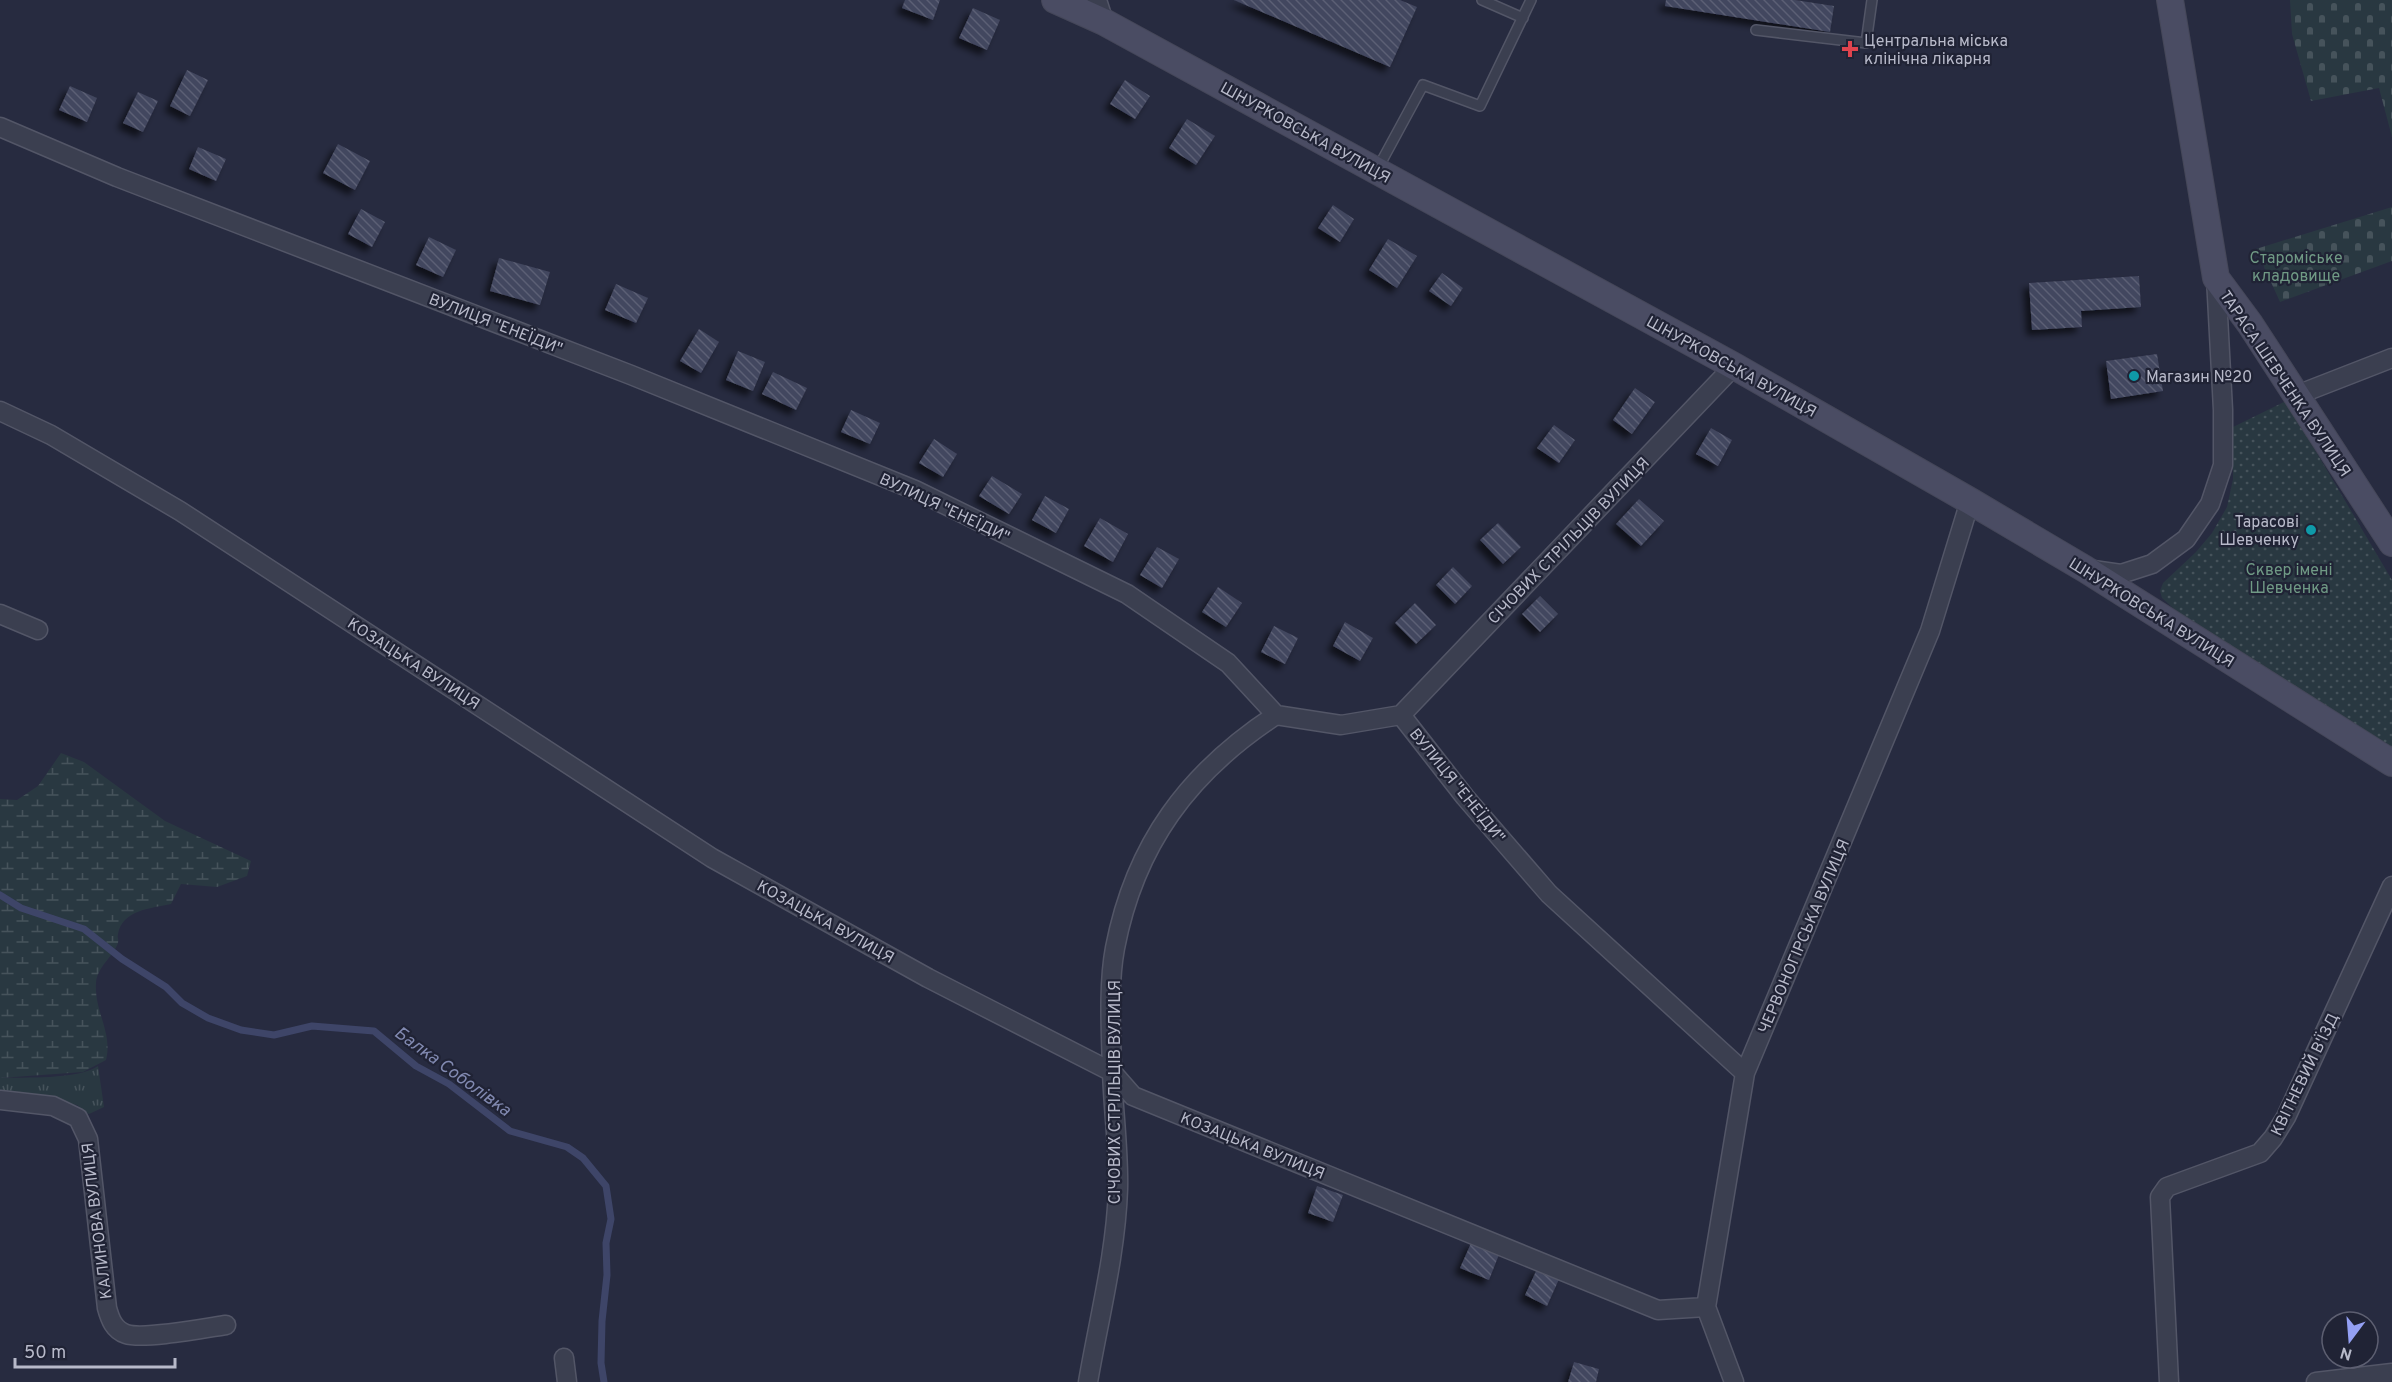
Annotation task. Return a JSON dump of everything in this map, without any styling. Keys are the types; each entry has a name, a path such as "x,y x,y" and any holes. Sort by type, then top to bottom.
{"street":[{"name":"ШНУРКОВСЬКА ВУЛИЦЯ","path":"1055,0 1101,11 1377,171 1734,366 2085,569 2392,764"},
{"name":"ТАРАСА ШЕВЧЕНКА ВУЛИЦЯ","path":"2170,0 2216,278 2250,324 2392,543"},
{"name":"ВУЛИЦЯ \"ЕНЕЇДИ\"","path":"0,127 117,177 631,375 915,490 1127,594 1228,663 1276,716 1341,725 1401,715 1465,797 1549,894 1745,1073"},
{"path":"2085,569 2121,574 2152,564 2186,539 2210,504 2223,465 2223,410 2216,278"},
{"path":"2297,395 2392,358"},
{"name":"СІЧОВИХ СТРІЛЬЦІВ ВУЛИЦЯ","path":"1401,715 1734,366"},
{"name":"КОЗАЦЬКА ВУЛИЦЯ","path":"0,411 51,435 180,511 712,858 928,978 1112,1072 1133,1096 1658,1310 1706,1307"},
{"name":"ЧЕРВОНОГІРСЬКА ВУЛИЦЯ","path":"1734,1382 1706,1307 1745,1073 1930,631 1970,501"},
{"path":"0,614 38,630"},
{"name":"СІЧОВИХ СТРІЛЬЦІВ ВУЛИЦЯ","path":"1088,1382 1112,1246 1118,1188 1112,1072 1114,949 1130,893 1151,840 1180,799 1218,759 1245,736 1276,716"},
{"name":"КВІТНЕВИЙ В'ЇЗД","path":"2169,1382 2160,1197 2167,1187 2260,1153 2273,1138 2286,1117 2392,886"},
{"name":"КАЛИНОВА ВУЛИЦЯ","path":"0,1100 53,1106 78,1118 88,1139 107,1308 111,1323 126,1334 149,1335 226,1325"},
{"path":"564,1358 567,1382"},
{"path":"2316,1382 2392,1373"}],"lane":[{"path":"1482,0 1523,18"},
{"path":"1377,171 1423,85 1479,106 1531,0"},
{"path":"1756,30 1866,43 1872,0"}],"green space":[{"path":"2290,0 2392,0 2392,137 2379,88 2311,101 2292,34"},
{"name":"Староміське кладовище","path":"2392,207 2392,261 2280,302 2256,249"},
{"name":"Сквер імені Шевченка","path":"2286,401 2392,580 2392,749 2174,609 2162,598 2160,591 2163,583 2196,552 2212,533 2227,507 2233,479 2233,427"},
{"path":"61,753 84,762 165,821 251,861 247,876 217,887 181,884 171,904 147,909 125,920 118,934 118,943 99,972 96,983 96,993 107,1041 106,1060 83,1072 0,1078 0,799 17,800 38,786"},
{"path":"98,1066 104,1107 89,1114 77,1105 0,1094 0,1078 64,1076"}],"building":[{"path":"905,0 940,0 933,20 902,8"},
{"path":"1234,0 1400,0 1417,7 1390,67"},
{"path":"1666,0 1795,0 1834,6 1830,32 1665,6"},
{"path":"973,8 1000,20 987,50 959,38"},
{"path":"187,70 208,80 190,116 170,106"},
{"path":"1125,80 1150,96 1135,119 1110,104"},
{"path":"70,86 97,98 87,122 59,110"},
{"path":"138,92 158,101 143,132 123,123"},
{"path":"1187,119 1215,136 1196,165 1169,148"},
{"path":"338,144 370,161 355,190 323,173"},
{"path":"198,147 226,159 216,181 189,169"},
{"path":"1333,205 1354,219 1340,242 1318,228"},
{"path":"361,209 385,222 372,247 348,234"},
{"path":"429,237 456,250 443,277 416,265"},
{"path":"1388,239 1417,256 1397,288 1369,270"},
{"path":"499,258 550,272 540,305 490,291"},
{"path":"1442,273 1463,288 1451,306 1429,291"},
{"path":"2139,276 2141,307 2081,311 2082,327 2032,330 2029,283"},
{"path":"616,284 648,298 636,323 605,310"},
{"path":"699,329 719,342 701,373 680,361"},
{"path":"738,351 765,362 753,391 726,380"},
{"name":"Магазин №20","path":"2157,354 2163,391 2111,399 2106,361"},
{"path":"773,372 807,388 796,410 762,394"},
{"path":"1635,388 1655,402 1632,434 1613,420"},
{"path":"851,410 880,423 870,444 841,432"},
{"path":"1554,425 1575,440 1559,463 1537,448"},
{"path":"1711,428 1732,440 1718,466 1696,454"},
{"path":"934,439 957,454 943,477 919,463"},
{"path":"992,476 1022,494 1009,514 979,496"},
{"path":"1045,496 1069,509 1056,533 1032,520"},
{"path":"1639,499 1664,521 1641,546 1616,524"},
{"path":"1100,518 1128,534 1113,562 1084,546"},
{"path":"1498,523 1521,547 1503,564 1480,540"},
{"path":"1157,547 1179,559 1162,588 1140,575"},
{"path":"1453,567 1472,586 1455,604 1436,585"},
{"path":"1218,587 1242,603 1226,627 1202,612"},
{"path":"1540,596 1558,614 1540,632 1522,614"},
{"path":"1415,603 1436,625 1416,644 1395,623"},
{"path":"1345,622 1373,638 1360,661 1333,646"},
{"path":"1274,626 1298,638 1285,664 1261,652"},
{"path":"1317,1186 1343,1195 1333,1222 1308,1213"},
{"path":"1472,1241 1500,1252 1489,1280 1460,1268"},
{"path":"1538,1267 1560,1277 1547,1306 1525,1295"},
{"path":"1574,1362 1599,1369 1596,1382 1568,1382"}],"waterway":[{"name":"Балка Соболівка","path":"0,895 21,908 84,929 122,959 166,987 182,1003 208,1018 241,1030 274,1035 312,1026 374,1031 416,1066 449,1084 510,1131 567,1147 583,1158 606,1186 611,1219 606,1243 607,1275 602,1321 601,1363 604,1382"}],"place":[{"name":"Центральна міська клінічна лікарня","path":"1850,49"},
{"name":"Магазин №20","path":"2134,376"},
{"name":"Тарасові Шевченку","path":"2311,530"}]}
